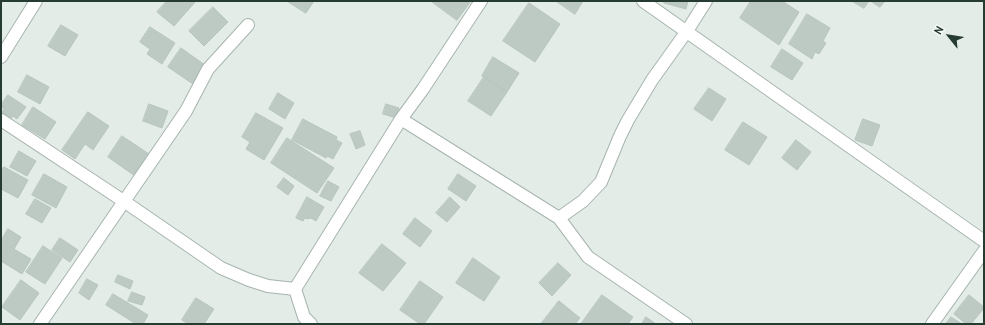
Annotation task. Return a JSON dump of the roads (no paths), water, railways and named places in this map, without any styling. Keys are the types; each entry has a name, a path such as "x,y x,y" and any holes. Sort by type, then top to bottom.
{"street":[{"path":"1,57 36,1"},
{"path":"311,324 304,317 295,289 401,119 423,89 481,1"},
{"path":"643,1 688,31 984,241"},
{"path":"558,218 583,201 601,182 620,136 632,114 652,80 688,31 706,1"},
{"path":"40,324 186,111 208,69 248,25"},
{"path":"401,119 558,218 588,257 686,324"},
{"path":"1,120 221,268 268,286 295,289"},
{"path":"932,324 984,251"}]}
